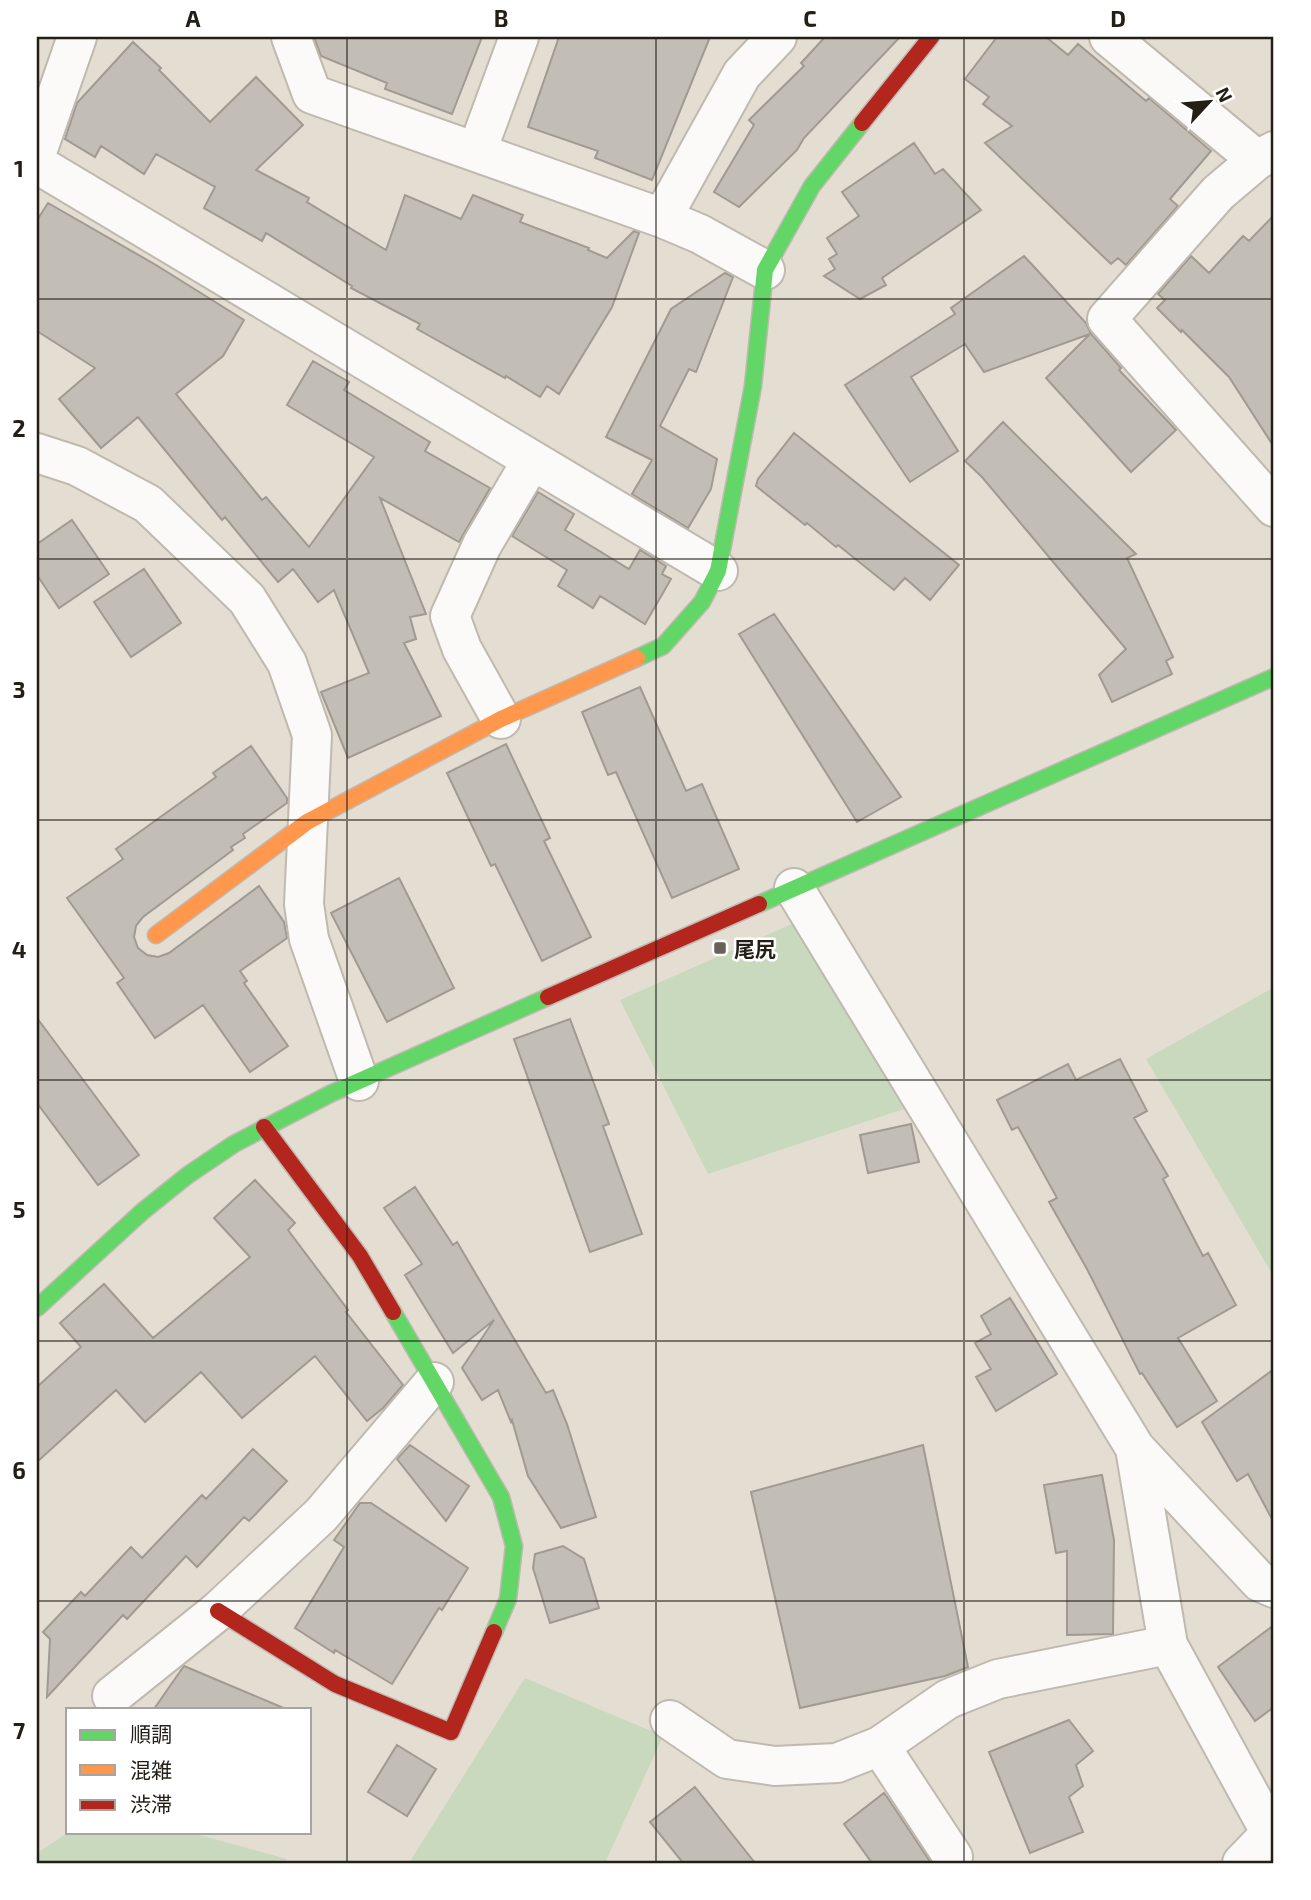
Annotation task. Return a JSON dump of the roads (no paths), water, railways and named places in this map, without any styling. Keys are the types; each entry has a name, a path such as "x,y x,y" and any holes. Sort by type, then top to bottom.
{"street":[{"path":"37,152 78,37"},
{"path":"291,37 312,94 662,218 700,234 765,270"},
{"path":"477,151 519,37"},
{"path":"662,218 743,74 776,37"},
{"path":"156,935 307,822 501,719 663,646 702,602 718,571 753,386 765,270 812,186 931,37"},
{"path":"1109,37 1265,155 1218,193 1107,318 1274,507"},
{"path":"37,164 718,571"},
{"path":"37,453 78,466 148,504 247,599 287,663 312,735 304,904 309,939 359,1080"},
{"path":"501,719 461,649 450,616 482,545 532,460"},
{"path":"37,1308 150,1203 214,1157 264,1127 359,1080 1274,677"},
{"path":"794,888 1135,1448 1260,1582 1274,1588"},
{"path":"218,1611 335,1684 451,1732 508,1599 514,1546 501,1497 360,1256 264,1127"},
{"path":"112,1696 218,1611 321,1515 434,1382"},
{"path":"1135,1448 1168,1645 1273,1836 1242,1863"},
{"path":"670,1720 727,1759 775,1766 837,1763 880,1746 948,1699 998,1679 1168,1645"},
{"path":"880,1746 953,1857"}],"place":[{"name":"尾尻","path":"720,948"}]}
